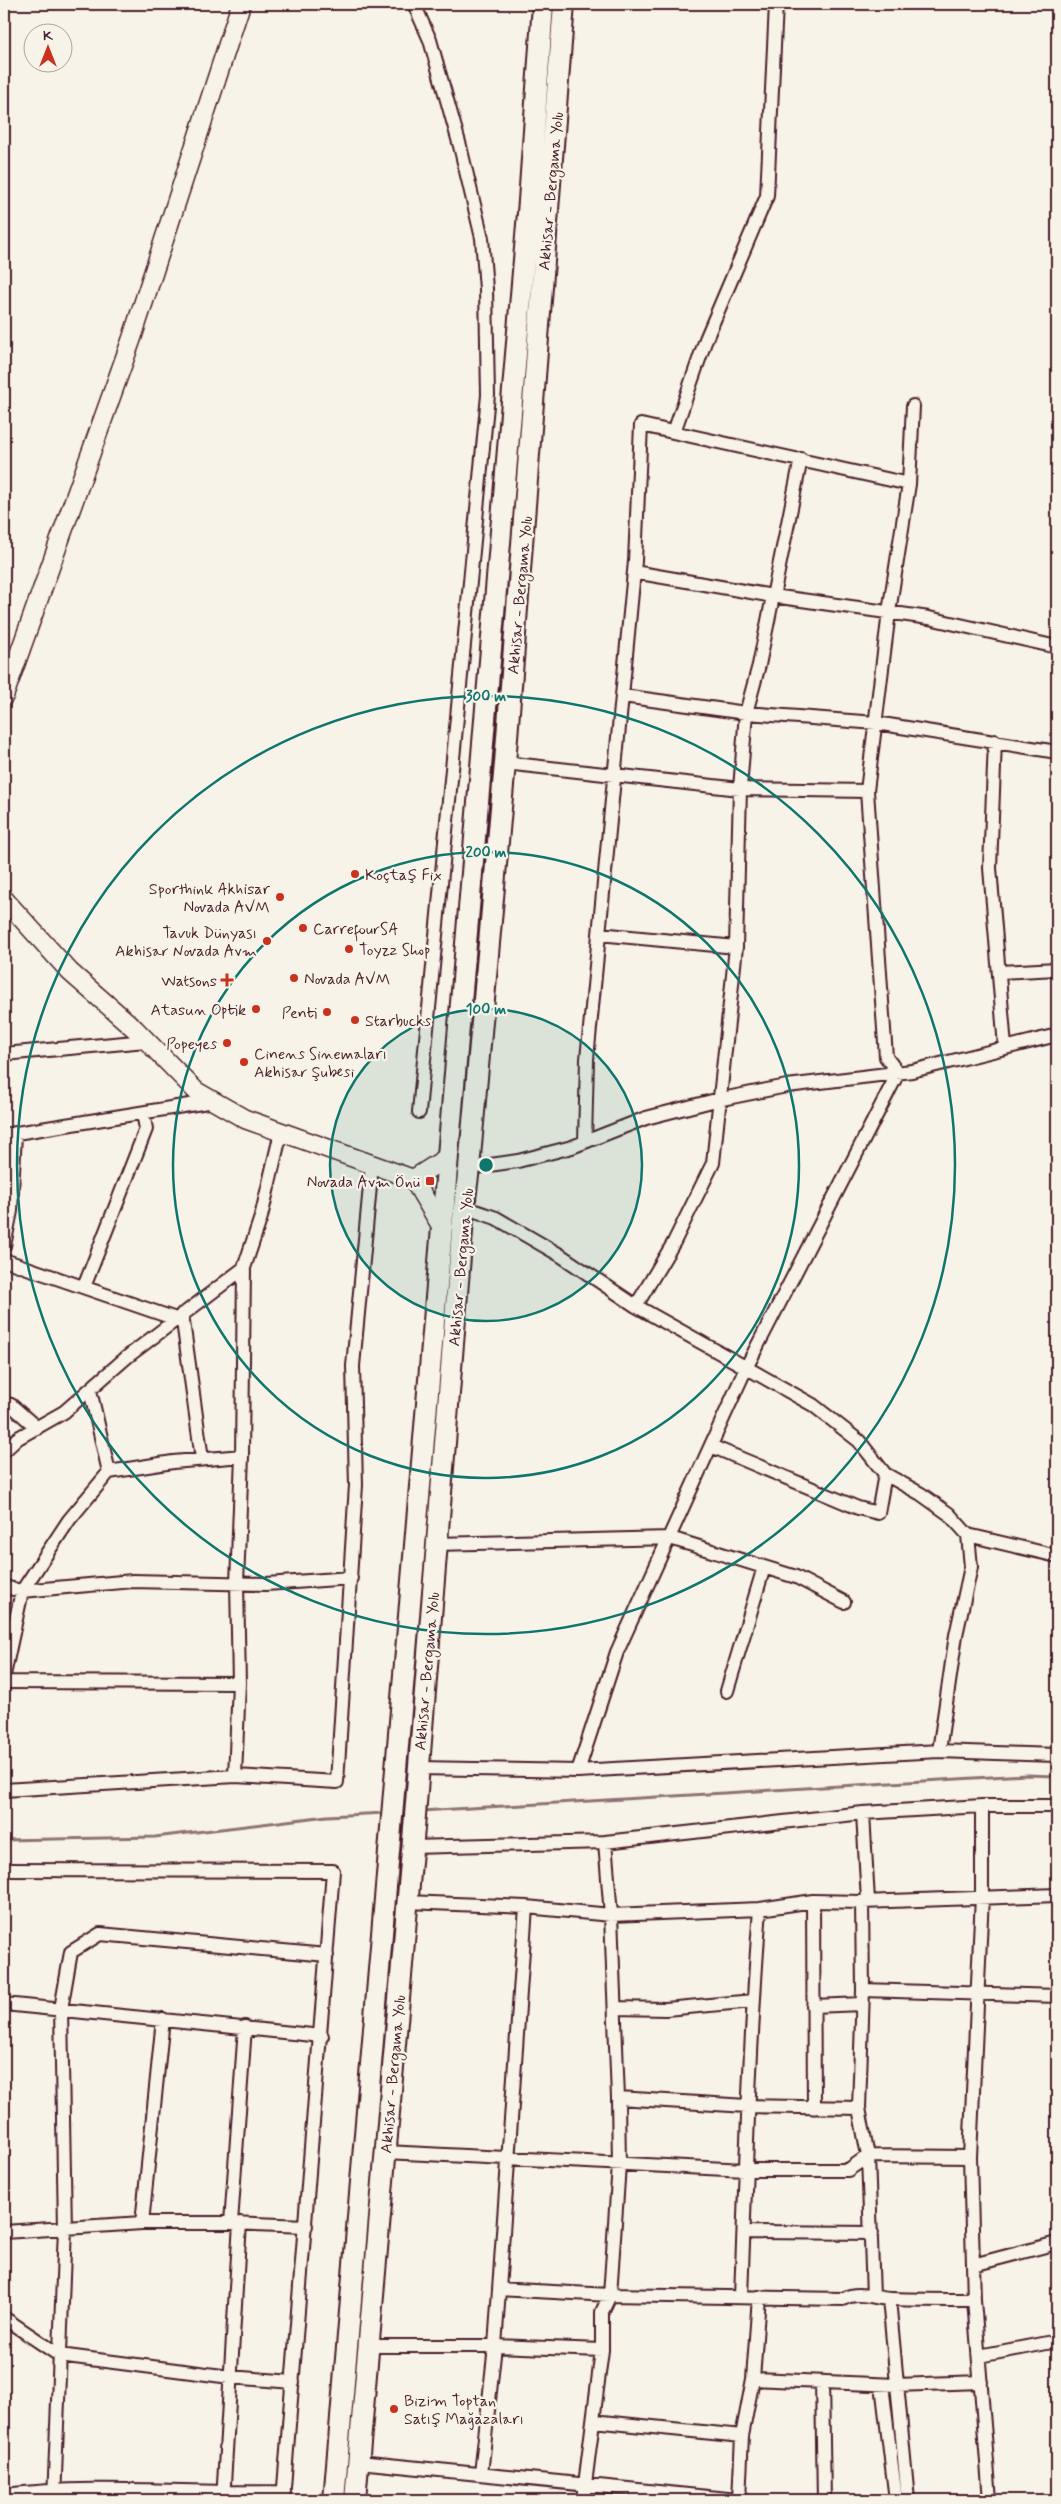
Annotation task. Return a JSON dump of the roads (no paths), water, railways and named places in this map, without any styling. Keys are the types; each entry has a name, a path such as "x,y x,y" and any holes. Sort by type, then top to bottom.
{"main road":[{"name":"Akhisar - Bergama Yolu","path":"334,2498 440,1224 528,211 543,4"},
{"name":"Akhisar - Bergama Yolu","path":"356,2500 413,1837 464,1207 505,763 564,4"},
{"path":"334,2498 356,2500"}],"street":[{"path":"4,696 132,338 241,4"},
{"path":"414,4 430,40 460,146 482,238 486,289 488,395 419,1112"},
{"path":"674,432 706,339 766,196 776,4"},
{"path":"898,1073 886,1057 867,792 889,612 909,484 913,406"},
{"path":"585,1142 587,1059 609,815 616,774 634,572 641,425 909,484"},
{"path":"636,1306 674,1242 713,1163 718,1100 736,948 740,789 746,713 759,665 801,459"},
{"path":"634,572 773,596 929,618 1057,647"},
{"path":"623,696 746,713 876,723 1057,752"},
{"path":"995,741 990,868 1005,1047"},
{"path":"505,763 740,789 867,792"},
{"path":"4,899 70,972 146,1041 196,1091 245,1120 413,1179 440,1224"},
{"path":"599,934 736,948"},
{"path":"999,972 1057,969"},
{"path":"469,1168 518,1161 585,1142 646,1118 718,1100 787,1086 898,1073 1057,1035"},
{"path":"4,1054 146,1041"},
{"path":"578,1771 617,1652 746,1368 898,1073"},
{"path":"4,1246 11,1211 9,1134 214,1101"},
{"path":"84,1287 146,1129 143,1113"},
{"path":"235,1776 239,1683 237,1584 242,1456 244,1268 261,1216 281,1132"},
{"path":"413,1179 446,1158"},
{"path":"4,1790 235,1776 337,1782 356,1485 353,1366 372,1165"},
{"path":"464,1207 496,1218 560,1255 636,1306 812,1404 859,1441 885,1474 921,1494 949,1514 968,1535 1057,1556"},
{"path":"4,1260 179,1316"},
{"path":"4,1451 18,1438 64,1412 179,1316 244,1268"},
{"path":"179,1316 202,1459"},
{"path":"90,1390 109,1472"},
{"path":"4,1403 11,1405 37,1428"},
{"path":"711,1446 858,1508 878,1513 885,1474"},
{"path":"4,1675 22,1591 69,1520 109,1472 202,1459 242,1456"},
{"path":"938,1751 956,1635 971,1567 968,1535"},
{"path":"436,1544 670,1538 796,1576 844,1602"},
{"path":"727,1691 764,1567"},
{"path":"4,1587 22,1591 132,1581 266,1584 351,1578"},
{"path":"4,1682 239,1683"},
{"path":"418,1776 578,1771 938,1751 1057,1755"},
{"path":"413,1837 605,1842 863,1813 982,1806 1057,1806"},
{"path":"982,1806 982,1896 970,2158 974,2300 990,2500"},
{"path":"863,1813 865,1902 859,2108 868,2156 873,2296"},
{"path":"582,2500 602,2350 602,2312 610,2295 619,2165 611,1915 605,1842"},
{"path":"4,1870 333,1871 322,2036 284,2496 4,2495"},
{"path":"407,1902 526,1907 611,1915 760,1909 812,1901 865,1902 982,1896 1057,1895"},
{"path":"812,1901 814,2108"},
{"path":"481,2474 495,2346 526,1907"},
{"path":"741,2296 747,2106 760,1909"},
{"path":"54,2495 65,2228 61,2010 72,1952 100,1934 328,1955"},
{"path":"863,1990 1057,1996"},
{"path":"614,2008 666,2009 753,2002"},
{"path":"4,2004 322,2036"},
{"path":"813,2006 862,2004"},
{"path":"142,2223 163,2019"},
{"path":"223,2497 245,2027"},
{"path":"618,2098 747,2106 859,2108"},
{"path":"385,2152 507,2160 746,2170 848,2170 868,2156 970,2158"},
{"path":"4,2232 142,2223 236,2223 306,2226"},
{"path":"744,2232 872,2233"},
{"path":"973,2265 1057,2243"},
{"path":"499,2289 610,2295 843,2299 849,2296 873,2296 889,2299 974,2300"},
{"path":"359,2462 584,2484 677,2497 738,2500 742,2436 753,2379 759,2297"},
{"path":"889,2299 908,2500"},
{"path":"4,2318 59,2355 293,2382"},
{"path":"979,2356 1057,2341"},
{"path":"369,2346 495,2346 602,2350"},
{"path":"753,2379 896,2385 981,2382"},
{"path":"822,2382 824,2500"},
{"path":"882,2384 896,2500"},
{"path":"593,2421 742,2436"}],"waterway":[{"path":"421,1811 1026,1775 1057,1776"},
{"path":"4,1840 155,1837 327,1816 385,1813"}],"place":[{"name":"Koçtaş Fix","path":"355,874"},
{"name":"Sporthink Akhisar Novada AVM","path":"280,897"},
{"name":"CarrefourSA","path":"303,928"},
{"name":"Tavuk Dünyası Akhisar Novada Avm","path":"267,941"},
{"name":"Toyzz Shop","path":"349,949"},
{"name":"Novada AVM","path":"294,978"},
{"name":"Watsons","path":"227,980"},
{"name":"Atasun Optik","path":"256,1009"},
{"name":"Penti","path":"327,1012"},
{"name":"Starbucks","path":"355,1020"},
{"name":"Popeyes","path":"227,1043"},
{"name":"Cinens Sinemaları Akhisar Şubesi","path":"244,1062"},
{"name":"Novada Avm Önü","path":"430,1181"},
{"name":"Bizim Toptan Satış Mağazaları","path":"394,2409"}]}
